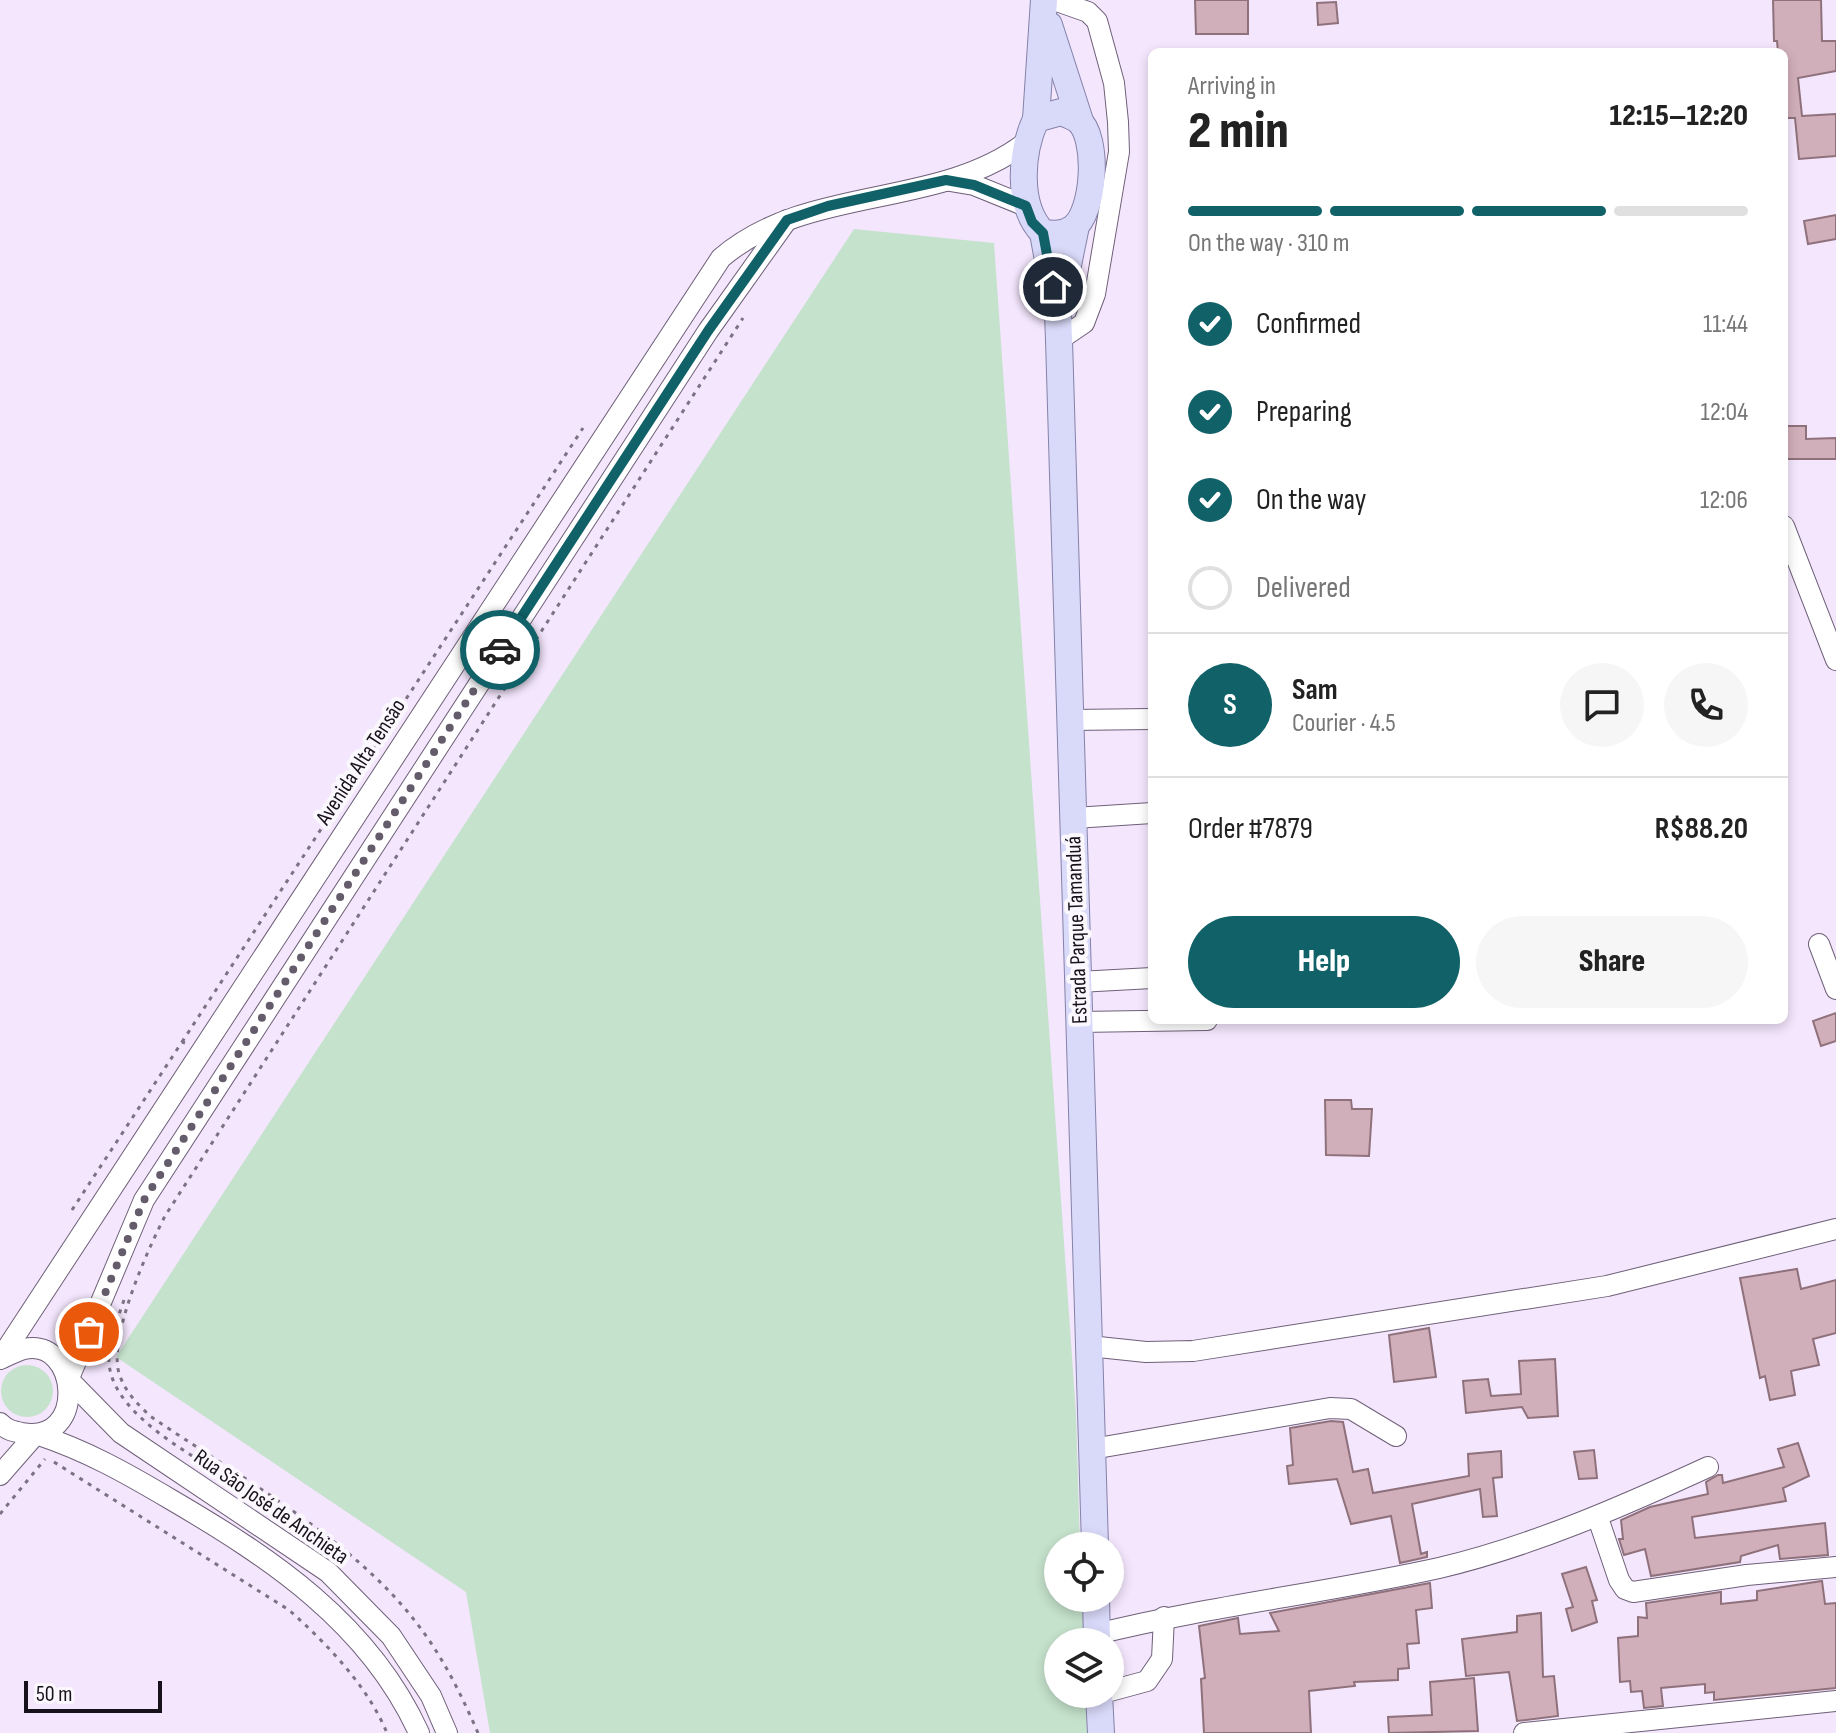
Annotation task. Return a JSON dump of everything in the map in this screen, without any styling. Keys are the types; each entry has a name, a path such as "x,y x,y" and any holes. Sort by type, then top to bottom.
{"main road":[{"path":"1048,3 1080,121"},
{"path":"1048,3 1031,131 1026,206 1032,222 1043,233 1060,235 1076,226"},
{"path":"1031,131 1061,112 1080,121"},
{"name":"Estrada Parque Tamanduá","path":"1058,327 1076,226 1088,204 1092,174 1089,141 1080,121"},
{"name":"Estrada Parque Tamanduá","path":"1043,233 1058,327 1095,1532"},
{"path":"1100,1708 1101,1733"}],"street":[{"path":"1048,3 1088,12 1097,21 1114,83 1119,152 1095,294 1084,323 1058,327"},
{"name":"Avenida Alta Tensāo","path":"0,1359 721,258 746,237 828,206 946,180 988,167 1031,131"},
{"name":"Avenida Alta Tensāo","path":"946,180 974,185 1026,206"},
{"path":"0,1475 37,1435 51,1429 68,1408 70,1380 144,1200 708,331 787,220"},
{"path":"1788,536 1836,660"},
{"path":"1071,720 1148,719"},
{"path":"1074,818 1148,813"},
{"path":"1819,944 1836,989"},
{"path":"1078,982 1148,978"},
{"path":"1079,1022 1148,1021"},
{"path":"1089,1346 1146,1352 1193,1351 1515,1301 1607,1286 1836,1229"},
{"name":"Rua São José de Anchieta","path":"0,1359 25,1349 39,1350 52,1356 70,1380 121,1433 328,1572 391,1636 431,1696 447,1733"},
{"path":"1092,1449 1330,1408 1351,1409 1396,1436"},
{"name":"Rua São José de Anchieta","path":"0,1423 6,1430 37,1435 84,1449 227,1532 308,1589 374,1655 419,1733"},
{"path":"1124,1630 1164,1617 1441,1567 1598,1518 1708,1467"},
{"path":"1598,1518 1619,1580 1625,1589 1633,1592 1747,1575 1836,1567"},
{"path":"1124,1687 1147,1681 1162,1659 1164,1617"},
{"path":"1524,1733 1836,1701"}],"path":[{"path":"478,1733 457,1686 415,1621 351,1554 150,1416 132,1398 119,1375 122,1331 149,1248 165,1216 743,318"},
{"path":"69,1215 583,428"},
{"path":"182,1042 188,1045"},
{"path":"137,1259 115,1327 109,1356 111,1376 123,1400 143,1420 242,1489"},
{"path":"0,1514 46,1457 289,1610 320,1638 357,1683 387,1733"}],"green space":[{"path":"854,229 994,243 1076,1414 1080,1532 1044,1532 1044,1612 1083,1612 1083,1628 1044,1628 1044,1708 1086,1708 1087,1733 490,1733 466,1592 116,1357"},
{"path":"27,1365 46,1372 53,1391 46,1410 27,1417 8,1410 1,1391 8,1372"}],"building":[{"path":"1195,0 1248,0 1248,34 1196,34"},
{"path":"1773,0 1821,0 1822,41 1836,41 1836,71 1798,78 1802,116 1836,114 1836,156 1799,159 1795,118 1788,118 1788,48 1778,48 1777,41 1774,41"},
{"path":"1336,2 1338,23 1318,25 1317,3"},
{"path":"1836,215 1836,239 1808,244 1804,221"},
{"path":"1788,426 1806,426 1806,439 1836,438 1836,459 1788,459"},
{"path":"1836,1013 1836,1041 1821,1046 1813,1021"},
{"path":"1325,1100 1351,1100 1352,1109 1372,1109 1369,1156 1326,1155"},
{"path":"1797,1269 1801,1289 1836,1280 1836,1333 1813,1339 1819,1365 1791,1371 1795,1395 1770,1400 1765,1376 1760,1378 1740,1278"},
{"path":"1429,1328 1436,1377 1394,1382 1389,1335"},
{"path":"1555,1359 1558,1416 1528,1418 1522,1407 1466,1413 1463,1381 1488,1379 1491,1396 1521,1394 1519,1361"},
{"path":"1343,1422 1353,1472 1368,1469 1373,1493 1469,1476 1468,1454 1501,1451 1502,1477 1493,1478 1497,1516 1483,1517 1480,1489 1412,1504 1421,1554 1427,1552 1427,1557 1400,1563 1391,1516 1351,1524 1337,1479 1289,1484 1287,1466 1293,1465 1290,1428"},
{"path":"1798,1443 1809,1476 1783,1488 1786,1501 1692,1517 1695,1538 1825,1523 1828,1555 1780,1559 1778,1545 1741,1556 1740,1562 1651,1576 1645,1549 1624,1555 1619,1539 1623,1539 1621,1520 1650,1507 1708,1494 1706,1482 1718,1475 1722,1475 1723,1483 1784,1467 1778,1449"},
{"path":"1594,1450 1597,1478 1579,1479 1574,1452"},
{"path":"1586,1567 1597,1600 1592,1601 1597,1622 1572,1631 1566,1609 1573,1607 1562,1574"},
{"path":"1822,1581 1825,1604 1836,1603 1836,1688 1714,1700 1714,1692 1705,1693 1705,1684 1661,1688 1663,1706 1644,1708 1642,1691 1631,1692 1630,1681 1620,1682 1618,1638 1638,1636 1638,1617 1647,1618 1646,1603 1721,1592 1721,1604 1757,1600 1757,1591"},
{"path":"1430,1583 1432,1608 1416,1610 1419,1643 1407,1644 1409,1668 1398,1669 1398,1680 1354,1682 1355,1686 1309,1691 1311,1733 1204,1733 1201,1679 1205,1678 1199,1626 1238,1618 1240,1634 1279,1631 1270,1613"},
{"path":"1541,1613 1543,1677 1554,1676 1558,1716 1517,1721 1509,1672 1466,1676 1462,1639 1517,1632 1517,1616"},
{"path":"1474,1678 1478,1731 1389,1733 1388,1717 1432,1715 1430,1682"}],"way so far":[{"path":"89,1332 144,1200 500,650"}],"route":[{"path":"500,650 708,331 787,220 828,206 946,180 974,185 1026,206 1032,222 1043,233 1053,287"}]}
